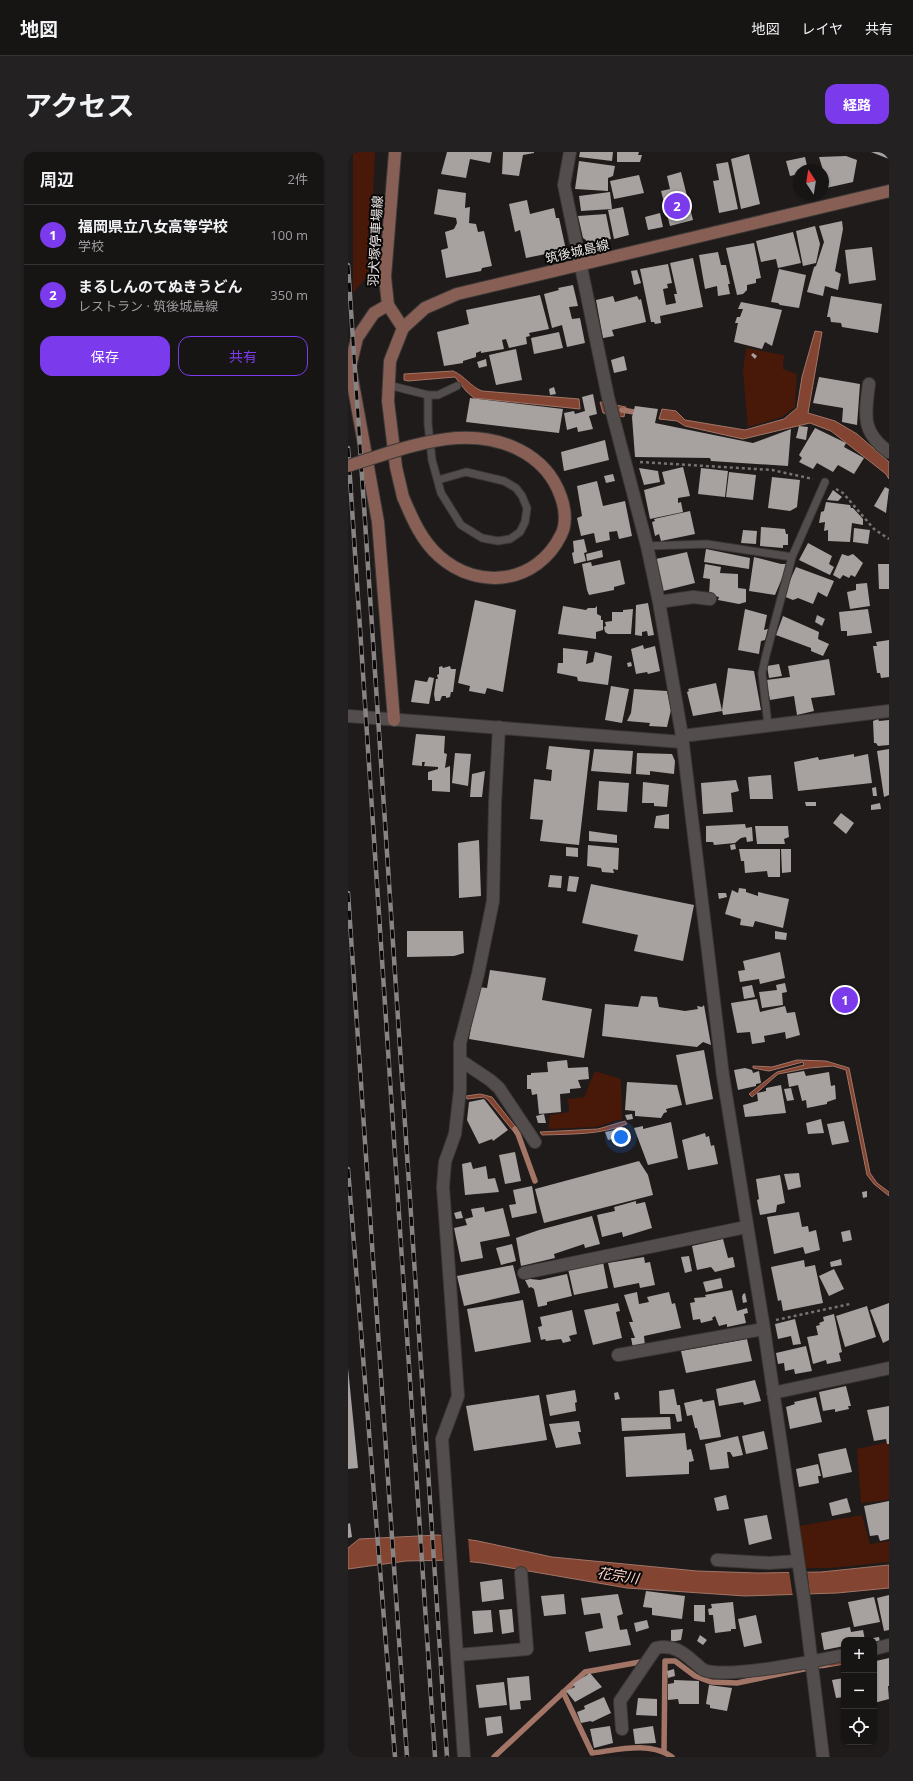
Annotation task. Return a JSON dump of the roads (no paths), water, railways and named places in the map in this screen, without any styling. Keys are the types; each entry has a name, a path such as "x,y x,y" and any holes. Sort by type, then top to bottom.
{"main road":[{"name":"羽犬塚停車場線","path":"395,152 385,277 388,305 403,328"},
{"name":"筑後城島線","path":"348,466 425,442 457,438 490,439 511,446 529,455 543,467 556,484 565,510 562,535 545,559 520,575 488,579 459,570 438,556 416,527 403,497 396,467 388,401 390,361 403,328 425,308 457,294 889,191"},
{"path":"388,305 374,313 356,338 350,367 378,522 394,720"}],"street":[{"path":"570,152 564,185 608,396 647,546 659,602 682,739 723,1076 763,1326 804,1600 813,1661 824,1757"},
{"path":"869,384 866,413 867,428 882,447 889,452"},
{"path":"659,602 692,597 710,599"},
{"path":"348,716 682,739 768,725 889,711"},
{"path":"464,1757 442,1439 458,1396 443,1187 445,1162 455,1134 460,1090 460,1043 478,974 493,901 495,802 499,727"},
{"path":"460,1060 490,1080 499,1088 535,1142"},
{"path":"524,1273 746,1227"},
{"path":"618,1355 763,1326"},
{"path":"773,1392 889,1368"},
{"path":"717,1560 798,1564"},
{"path":"457,1655 527,1649 521,1573"},
{"path":"877,1647 889,1645"},
{"path":"622,1729 620,1701 656,1648 666,1646 674,1648 687,1656 704,1670 726,1673 841,1656"}],"lane":[{"path":"388,385 428,395 438,395 457,386"},
{"path":"428,395 428,424 432,460 441,493 461,525 482,538 498,541 510,539 520,532 525,522 527,508 522,496 516,488 504,480 466,472 438,480"},
{"path":"768,725 762,673 792,556 825,482"},
{"path":"647,546 707,544 792,556"}],"water":[{"path":"815,331 822,332 808,413 835,421 857,434 889,462 889,479 886,474 831,431 810,423 743,439 685,426 677,421 659,419 662,409 676,411 685,420 745,430 784,419 797,408 802,377"},
{"path":"453,371 482,391 579,399 580,409 474,398 466,391 455,377 408,381 404,380 404,374"},
{"path":"600,402 626,407 624,417 603,413"},
{"path":"797,1060 826,1061 849,1068 870,1173 877,1183 889,1192 889,1196 874,1184 867,1175 846,1070 833,1066 809,1068 778,1074 752,1097 749,1094 777,1072 804,1065 803,1062 769,1071 753,1068 753,1066 772,1067"},
{"path":"480,1094 492,1097 518,1130 518,1137 488,1100 484,1097 467,1099 466,1096"},
{"path":"625,1121 627,1124 617,1128 596,1132 542,1135 540,1132 598,1129"},
{"name":"花宗川","path":"438,1535 478,1541 552,1557 697,1571 757,1573 821,1572 889,1565 889,1588 837,1593 745,1596 627,1588 482,1563 455,1560 406,1561 348,1569 348,1548 359,1539"},
{"path":"841,1661 841,1665 822,1668 822,1664"}],"waterway":[{"path":"622,410 640,413"},
{"path":"515,1129 535,1181"},
{"path":"664,1751 665,1661 675,1661 695,1676 711,1682 737,1683 828,1664"},
{"path":"494,1757 585,1672 640,1662"},
{"path":"563,1692 592,1753 644,1748 654,1749 672,1757"}],"railway":[{"path":"348,265 447,1757"},
{"path":"348,448 435,1757"},
{"path":"348,893 407,1757"},
{"path":"348,1169 395,1757"}],"place":[{"name":"まるしんのてぬきうどん","path":"677,206"},
{"name":"福岡県立八女高等学校","path":"845,1000"}]}
